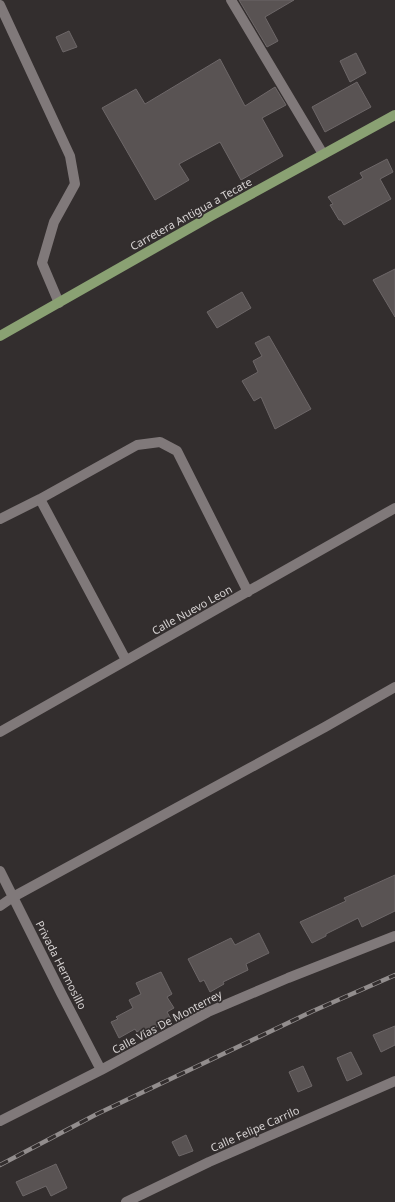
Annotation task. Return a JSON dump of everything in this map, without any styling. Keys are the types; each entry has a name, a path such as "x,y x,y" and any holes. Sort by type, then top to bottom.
{"main road":[{"name":"Carretera Antigua a Tecate","path":"0,336 211,216 395,115"}],"street":[{"path":"231,0 324,154"},
{"path":"0,5 70,156 75,184 54,222 42,263 59,303"},
{"path":"0,519 40,499 136,445 160,442 177,451 248,592"},
{"path":"40,499 126,660"},
{"name":"Calle Nuevo Leon","path":"0,732 395,508"},
{"path":"0,906 13,897 325,727 395,687"},
{"name":"Privada Hermosillo","path":"0,871 101,1070"},
{"name":"Calle Vías De Monterrey","path":"0,1121 101,1070 208,1012 288,978 395,936"},
{"name":"Calle Felipe Carrilo","path":"126,1202 209,1162 395,1080"}],"building":[{"path":"239,0 294,0 265,17 278,41 267,47"},
{"path":"69,31 77,47 63,52 56,37"},
{"path":"356,53 366,73 350,82 340,61"},
{"path":"220,59 245,106 275,87 286,105 262,118 283,156 241,180 220,142 179,164 189,180 155,200 102,108 136,89 145,104"},
{"path":"357,82 371,107 325,132 312,107"},
{"path":"387,159 393,172 380,179 391,199 344,225 341,220 339,220 330,205 333,204 328,197 363,178 360,173"},
{"path":"395,269 395,317 373,280"},
{"path":"242,292 251,308 217,328 207,312"},
{"path":"269,336 311,409 275,429 261,397 254,401 242,381 258,372 253,361 262,356 255,343"},
{"path":"395,875 395,911 362,927 358,918 326,934 326,936 312,943 300,922 346,901 344,898"},
{"path":"259,933 269,953 246,964 248,970 223,982 224,984 210,992 204,980 200,982 188,959 231,938 235,945"},
{"path":"161,972 172,994 167,997 174,1008 167,1012 172,1021 143,1034 140,1030 137,1032 135,1029 119,1038 111,1022 118,1019 116,1017 133,1008 129,1000 141,994 136,983"},
{"path":"395,1026 395,1045 381,1052 373,1035"},
{"path":"351,1052 362,1074 347,1081 337,1058"},
{"path":"303,1066 312,1086 298,1092 289,1072"},
{"path":"186,1135 193,1151 179,1156 172,1142"},
{"path":"56,1164 67,1188 51,1196 46,1186 23,1196 16,1182"}],"railway":[{"path":"0,1165 97,1114 313,1011 395,975"}]}
